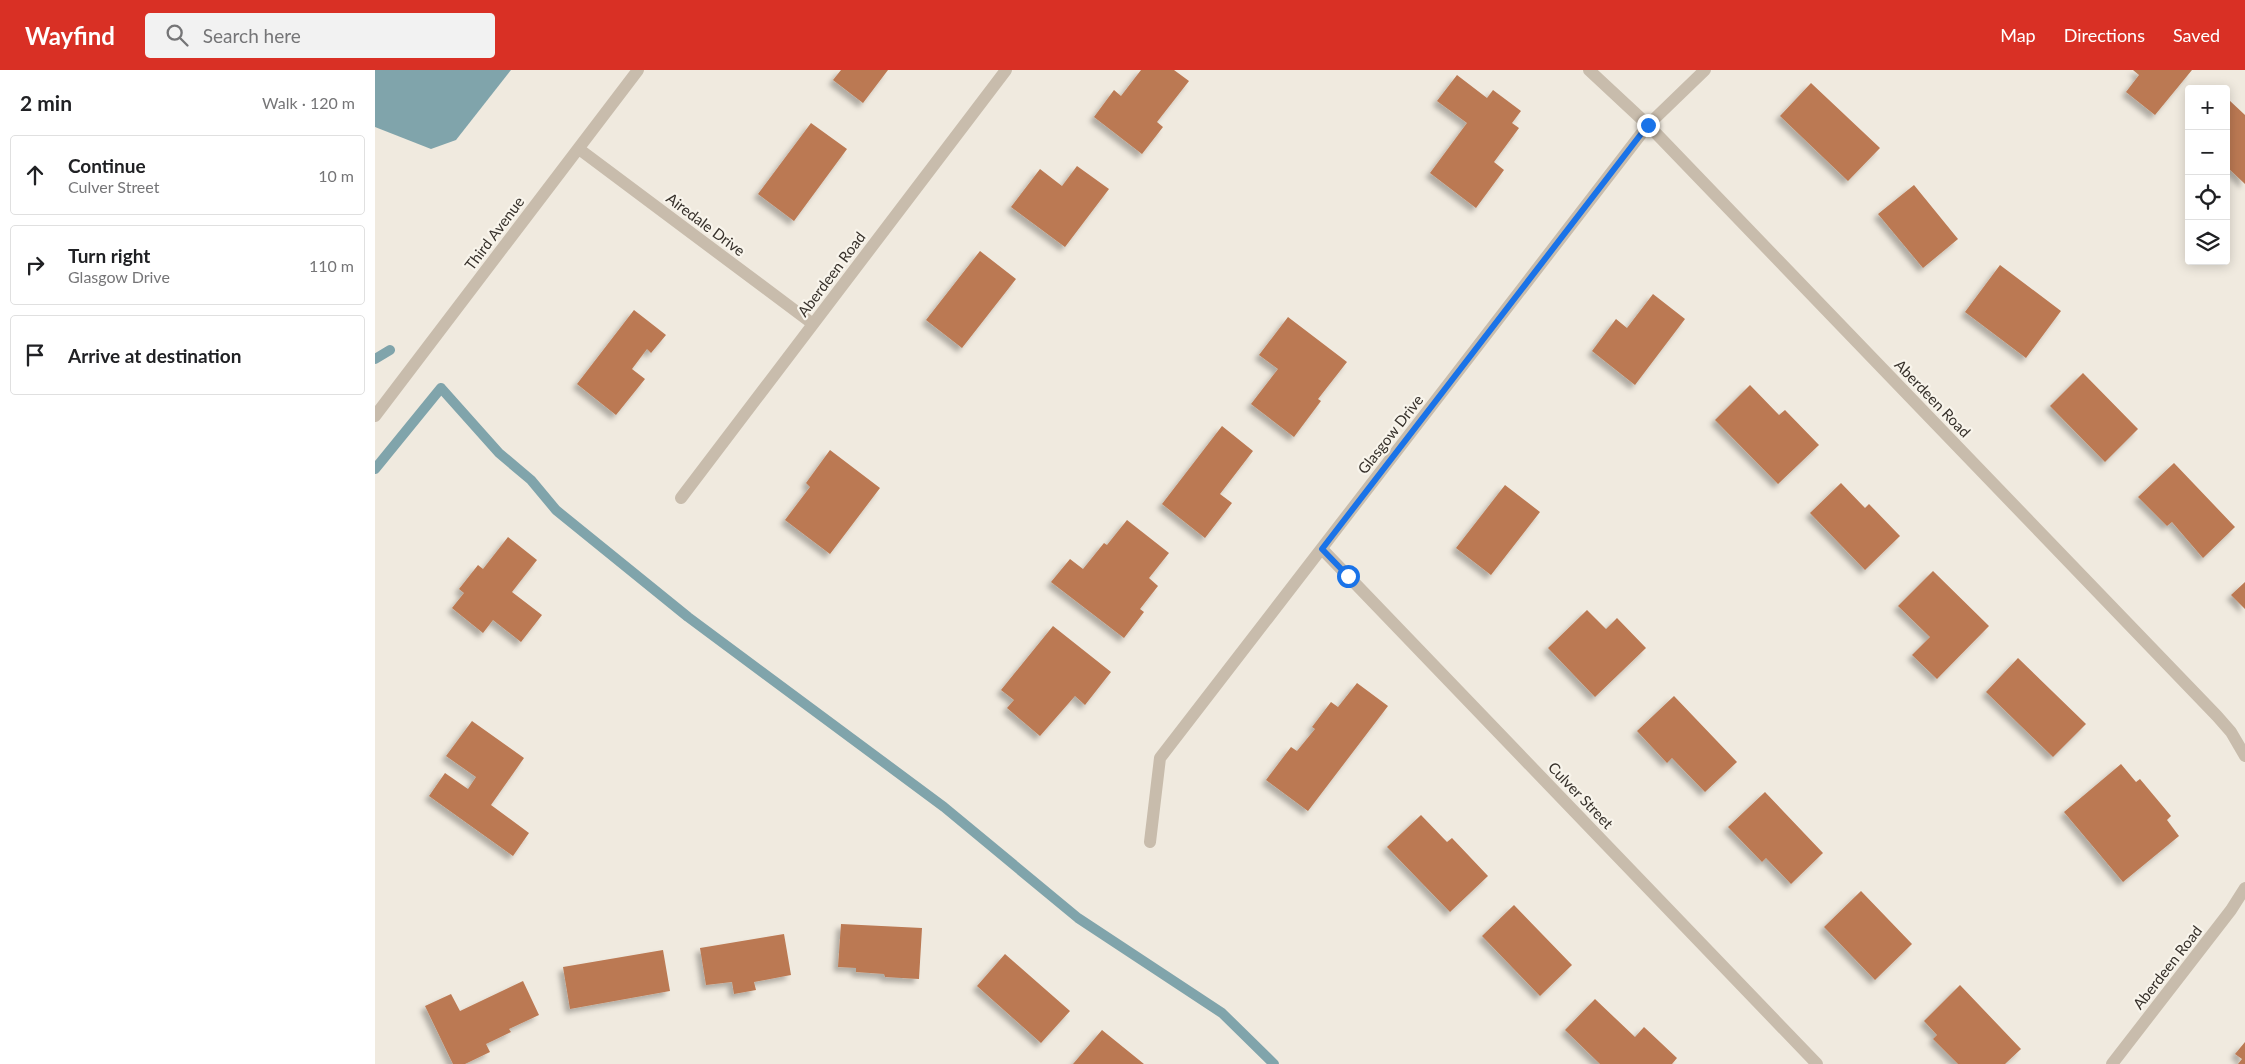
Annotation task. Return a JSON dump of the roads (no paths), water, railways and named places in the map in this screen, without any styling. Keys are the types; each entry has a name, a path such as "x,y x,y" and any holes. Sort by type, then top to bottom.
{"street":[{"name":"Third Avenue","path":"375,416 638,70"},
{"name":"Aberdeen Road","path":"681,498 1006,70"},
{"name":"Aberdeen Road","path":"1589,70 1648,125 2217,716 2231,732 2245,756"},
{"name":"Glasgow Drive","path":"1150,842 1160,758 1648,125 1705,70"},
{"name":"Airedale Drive","path":"579,149 813,324"},
{"name":"Culver Street","path":"1322,549 1817,1064"},
{"name":"Aberdeen Road","path":"2112,1064 2231,910 2245,888"}],"water":[{"path":"375,70 511,70 456,140 431,149 375,127"}],"waterway":[{"path":"375,359 390,350"},
{"path":"375,469 441,388 499,453 531,480 556,510 688,617 944,807 1078,918 1222,1013 1274,1064"}]}
